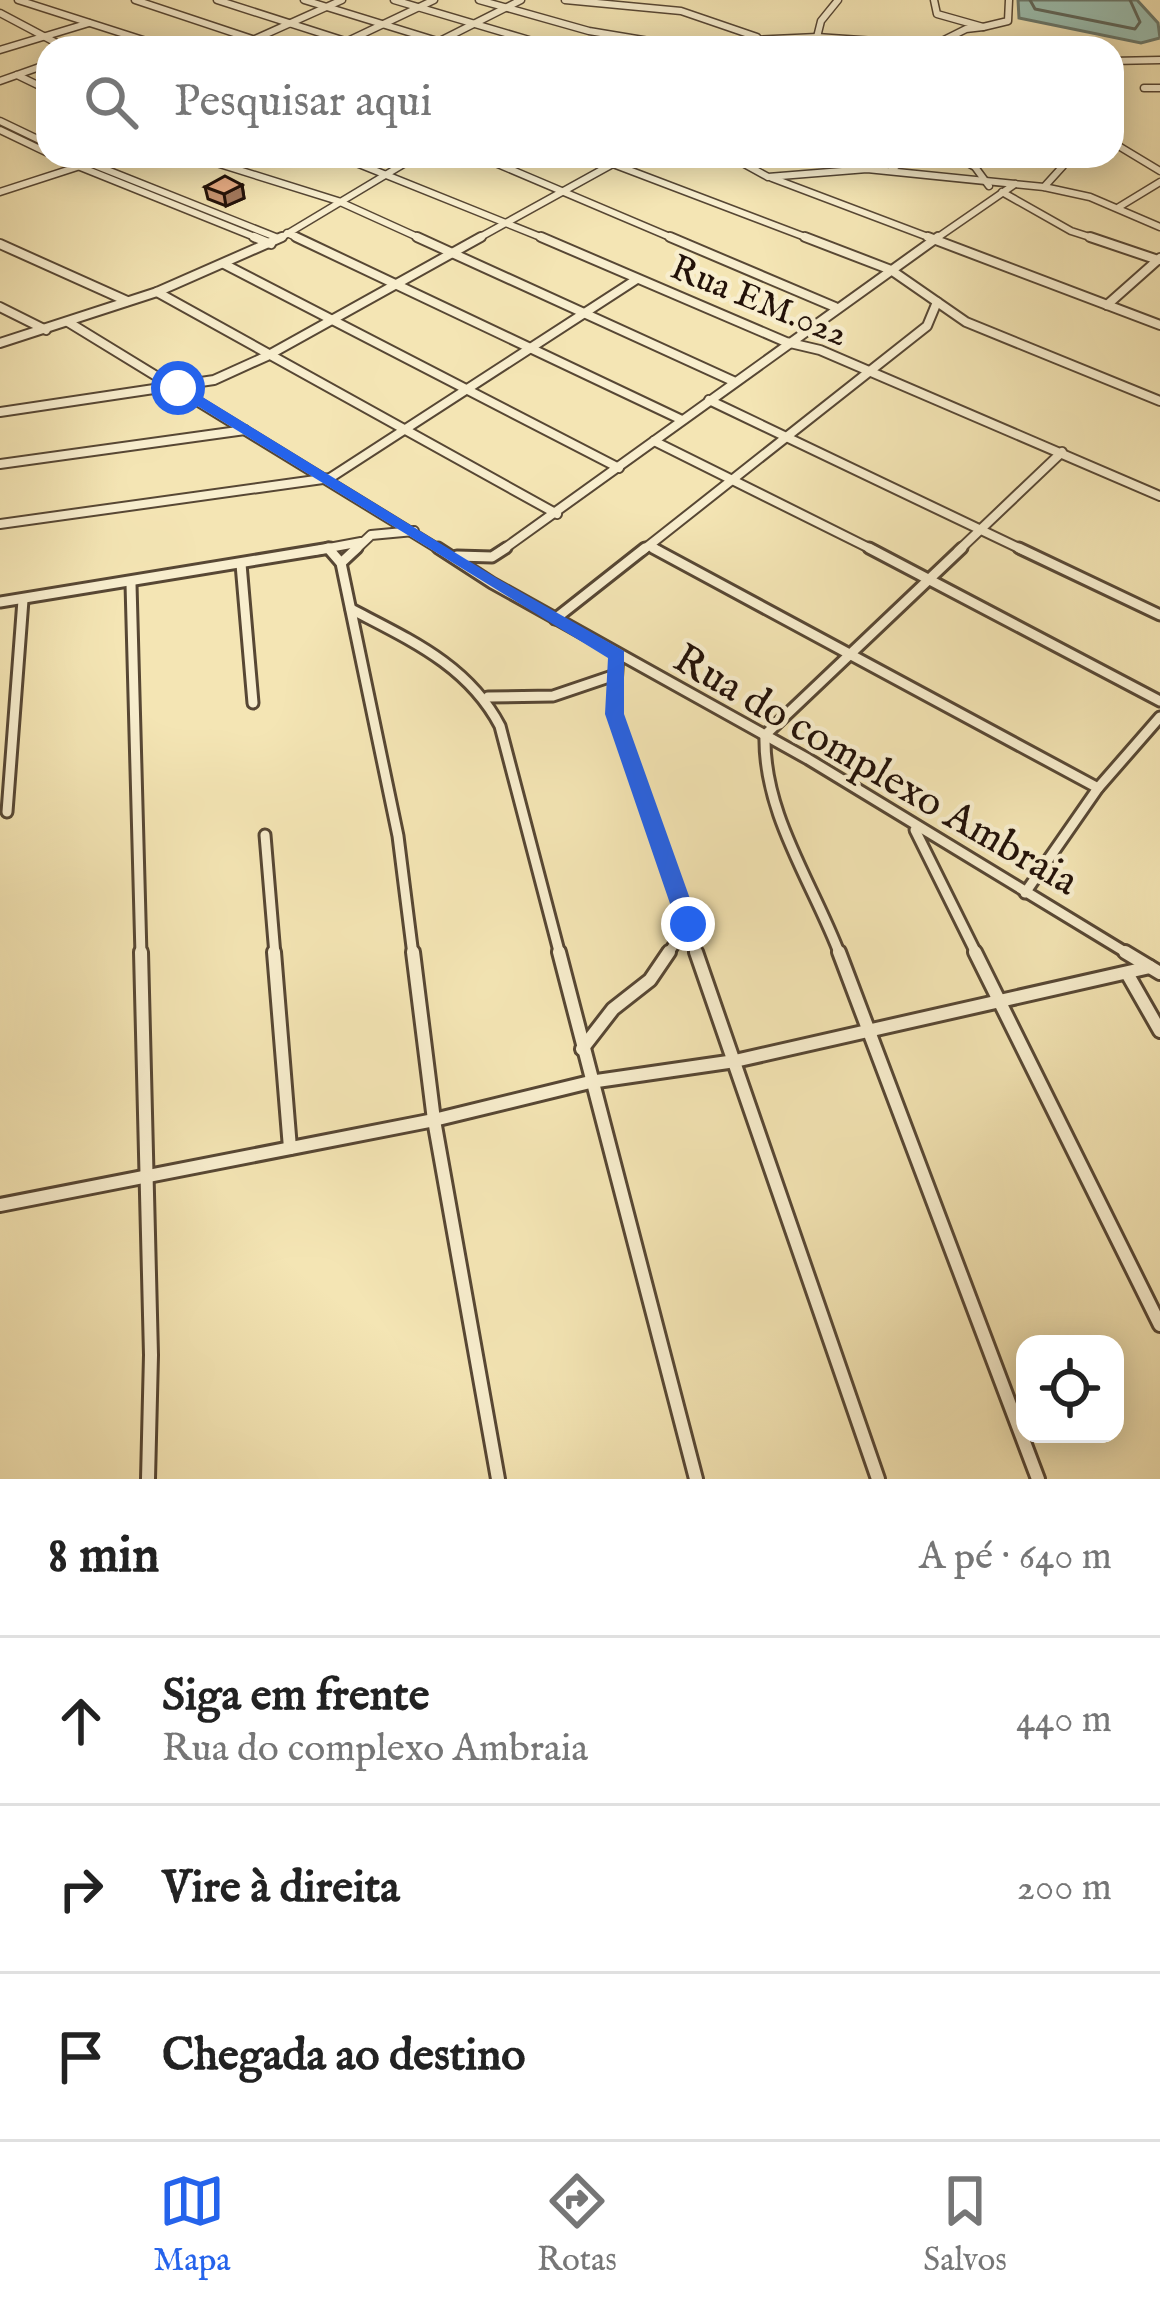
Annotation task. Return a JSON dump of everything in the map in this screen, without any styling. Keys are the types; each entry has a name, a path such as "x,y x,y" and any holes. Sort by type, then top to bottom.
{"street":[{"path":"18,0 130,36"},
{"path":"135,0 246,36"},
{"path":"147,4 157,0"},
{"path":"217,0 331,36"},
{"path":"233,5 246,0"},
{"path":"304,0 422,36"},
{"path":"262,36 342,0"},
{"path":"394,0 516,36"},
{"path":"357,36 434,0"},
{"path":"479,0 616,36"},
{"path":"449,36 521,0"},
{"path":"566,0 669,9 754,36"},
{"path":"669,9 681,0"},
{"path":"817,36 821,21 838,0"},
{"path":"934,0 937,14 983,27"},
{"path":"952,36 1008,20 1010,0"},
{"path":"0,13 29,3"},
{"path":"0,13 42,35"},
{"path":"39,36 85,22"},
{"path":"0,48 36,37"},
{"path":"1124,61 1160,61"},
{"path":"0,81 36,68"},
{"path":"17,75 36,84"},
{"path":"1144,88 1160,88"},
{"path":"0,125 36,139"},
{"path":"0,125 36,146"},
{"path":"1124,149 1160,170"},
{"path":"0,192 73,168"},
{"path":"79,168 274,241"},
{"path":"97,168 274,241"},
{"path":"232,168 338,201 734,381"},
{"name":"Rua EM.022","path":"376,168 1160,496"},
{"path":"0,344 157,292 224,264 274,241 395,168"},
{"path":"507,168 835,307"},
{"path":"0,412 214,380 267,356 605,168"},
{"path":"623,168 891,270 966,322 1160,400"},
{"path":"752,168 1160,325"},
{"path":"886,171 891,168"},
{"path":"976,168 998,194 1071,231 1159,259"},
{"path":"1044,188 1061,168"},
{"path":"768,177 802,171 886,171 1016,184 1119,207 1160,227"},
{"path":"1119,207 1160,182"},
{"path":"454,556 492,557 557,514 786,342 1016,184"},
{"path":"287,233 682,421"},
{"path":"0,244 127,301"},
{"path":"1107,304 1159,259"},
{"path":"224,264 619,468"},
{"path":"1148,269 1160,274"},
{"path":"0,524 331,478 637,279"},
{"path":"157,292 557,514"},
{"path":"555,620 927,326 937,302"},
{"path":"0,308 46,330"},
{"name":"Rua do complexo Ambraia","path":"68,322 331,478 492,583 766,735 1155,970"},
{"path":"197,399 214,380"},
{"path":"710,400 1160,615"},
{"path":"0,464 245,430"},
{"path":"654,441 930,578 1160,701"},
{"path":"1038,1479 867,1028 767,782 763,757 766,735 1062,452"},
{"path":"371,504 371,535"},
{"path":"341,563 371,535 414,531"},
{"path":"0,602 131,584 361,542"},
{"path":"650,546 1098,788"},
{"path":"328,548 341,563 398,836 434,1120 498,1479"},
{"path":"492,557 492,583"},
{"path":"241,564 253,703"},
{"path":"131,584 151,1355 148,1479"},
{"path":"7,812 22,599"},
{"path":"351,609 456,667 488,697 526,819 590,1082 696,1479"},
{"path":"618,655 614,714 878,1479"},
{"path":"488,697 524,701 571,693 615,675"},
{"path":"1025,893 1098,788 1160,717"},
{"path":"913,827 1160,1325"},
{"path":"265,835 290,1148"},
{"path":"582,1049 613,1009 650,980 688,924"},
{"path":"0,1205 434,1120 590,1082 735,1061 867,1028 1155,970"},
{"path":"1128,975 1160,1031"}],"water":[{"path":"1018,0 1137,0 1158,23 1160,38 1141,43 1019,18"}],"building":[{"path":"225,176 242,185 224,194 205,187"}],"route":[{"path":"178,388 331,478 492,583 618,655 614,714 688,924"}]}
